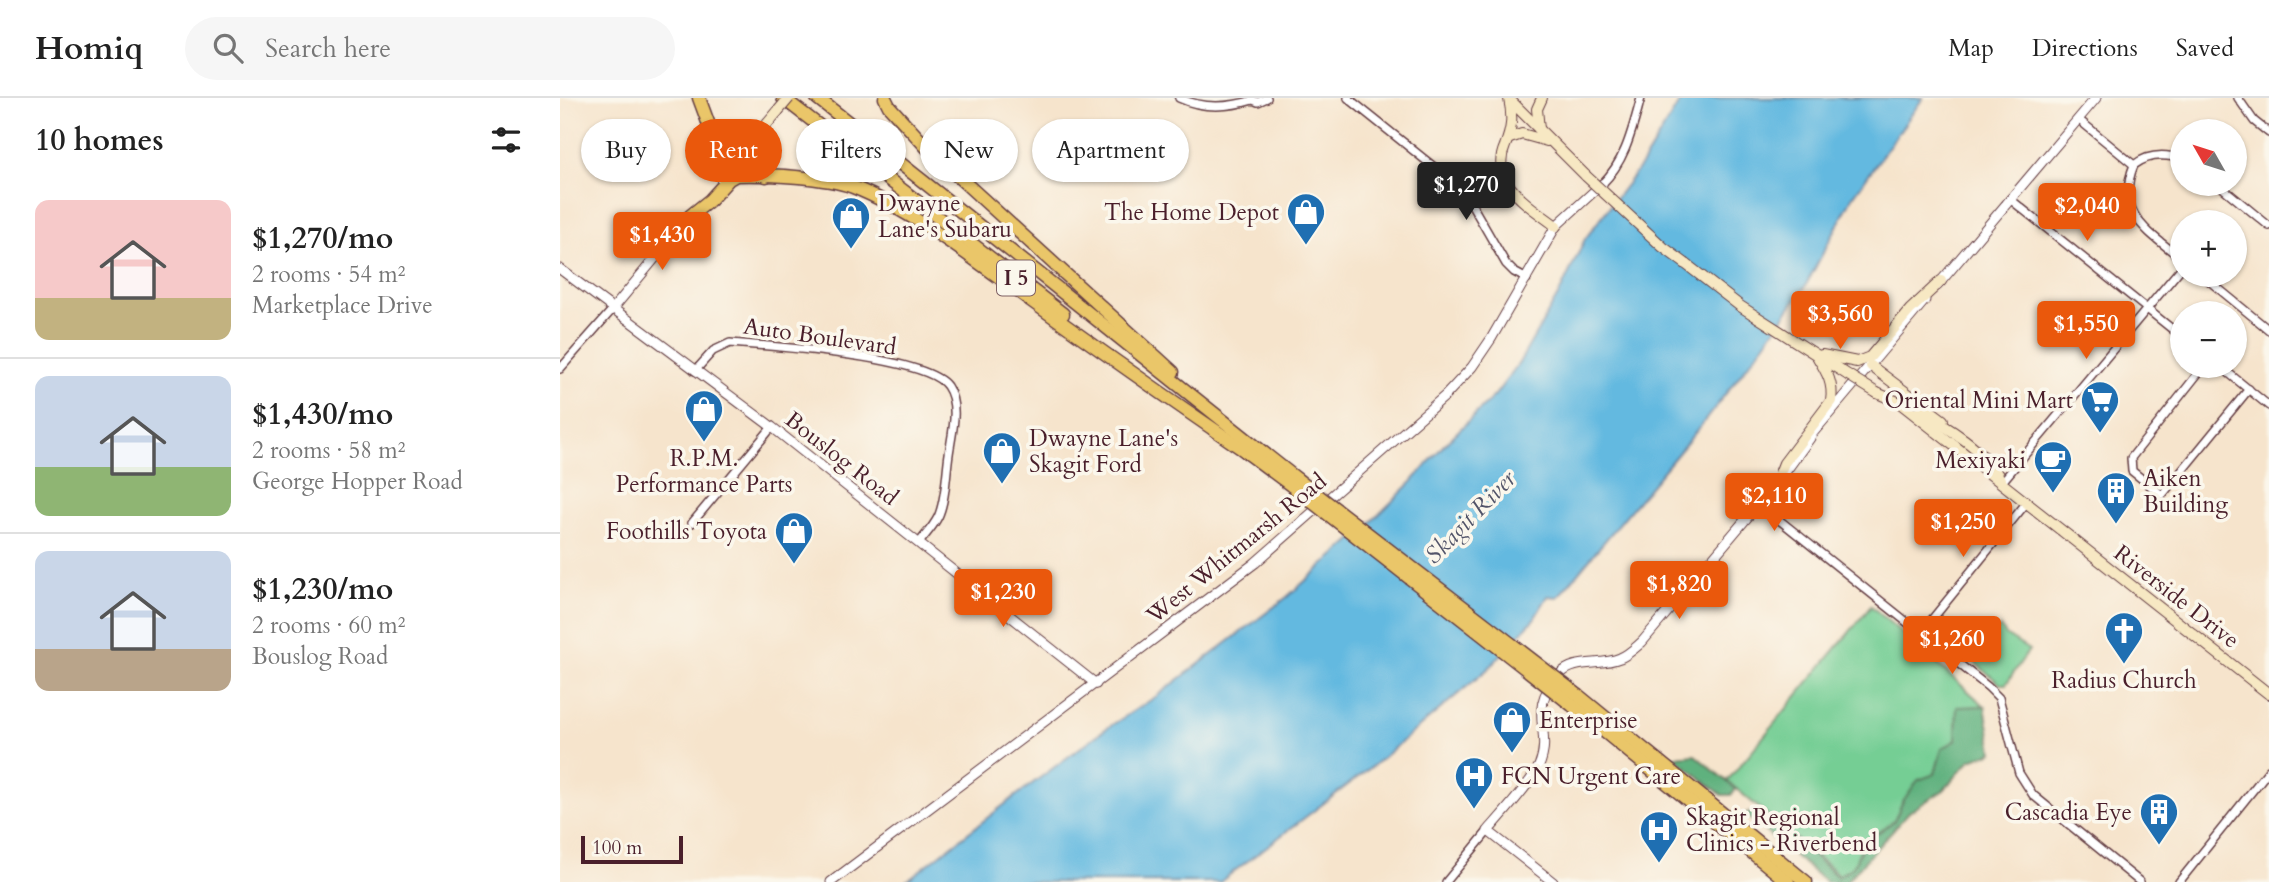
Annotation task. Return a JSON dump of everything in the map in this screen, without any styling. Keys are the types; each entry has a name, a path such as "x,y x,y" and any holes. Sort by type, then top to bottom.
{"highway":[{"path":"699,98 707,119"},
{"name":"I 5","path":"783,98 1251,455 1295,483"},
{"name":"I 5","path":"817,98 1007,246 1216,415 1295,483 1806,882"},
{"path":"885,98 895,114 930,151 1074,281 1216,415"},
{"path":"782,177 849,186 892,205 1251,455"},
{"path":"690,216 728,182"},
{"name":"I 5","path":"1576,700 1788,882"},
{"path":"1779,860 1812,882"}],"main road":[{"path":"771,119 789,98"},
{"path":"1508,98 1513,115 1510,138 1502,161 1506,181 1516,194 1556,226"},
{"name":"Riverside Drive","path":"1508,98 1586,176 1663,247 1740,306 1877,393 1934,419 1964,440 1995,468 2002,482 2269,694"},
{"path":"1539,130 1537,109 1542,98"},
{"path":"1510,138 1522,134 1551,142"},
{"path":"1815,353 1857,362 1870,357 1910,310 1941,281"},
{"path":"1779,476 1784,463 1831,401 1833,390 1829,374 1815,353"},
{"path":"1871,366 1936,412 1964,440"},
{"path":"1900,403 2002,482"}],"street":[{"path":"1178,98 1207,107 1221,107 1254,99 1258,102 1267,98"},
{"path":"1348,98 1455,182 1472,203 1506,264 1527,279"},
{"path":"1602,184 1616,170 1625,153 1641,98"},
{"path":"1446,882 1538,767 1543,748 1541,701 1553,682 1570,667 1620,659 1642,642 2096,98"},
{"path":"2238,98 2254,121 2269,133"},
{"path":"2078,119 2134,165"},
{"path":"2170,158 2152,156 2142,159 2134,165 2128,187 2132,214 2170,249"},
{"path":"560,369 719,182"},
{"name":"West Whitmarsh Road","path":"831,882 1255,563 1446,396 1492,339 1556,226 1602,184"},
{"path":"2233,196 2269,226"},
{"path":"2010,200 2170,327"},
{"name":"Bouslog Road","path":"560,269 772,427 1096,684"},
{"path":"2002,482 2170,282"},
{"path":"2217,287 2269,330"},
{"name":"Auto Boulevard","path":"695,371 713,351 730,343 876,359 921,371 943,383 953,397 954,418 940,514 919,542"},
{"path":"2194,378 2131,458 2132,471 2162,495 2249,389"},
{"path":"2235,378 2269,406"},
{"path":"692,523 772,427"},
{"path":"1921,633 2027,502"},
{"path":"1758,503 1988,687 1998,698 2019,773 2032,795 2140,882"},
{"path":"2179,882 2269,771"},
{"path":"1488,831 1553,882"}],"green space":[{"path":"1871,606 1985,706 1957,708 1956,741 1942,749 1935,774 1903,801 1894,821 1869,839 1853,867 1839,875 1727,781"},
{"path":"2000,627 2007,636 2029,650 2006,684 2000,684 1972,660"},
{"path":"1985,706 1993,752 1970,760 1944,790 1909,812 1846,882 1826,882 1744,814 1762,811 1838,877 1853,867 1869,839 1894,821 1903,801 1918,780 1935,774 1942,749 1956,740 1957,707"},
{"path":"1695,755 1736,789 1731,795 1722,795 1674,757"}],"water":[{"name":"Skagit River","path":"1682,98 1923,98 1852,198 1806,285 1765,343 1699,428 1558,597 1548,596 1534,619 1489,668 1374,765 1220,882 905,882 1104,730 1157,696 1287,597 1361,532 1412,482 1443,446 1495,395 1519,363 1560,292 1585,239 1642,164"}],"place":[{"name":"The Home Depot","path":"1306,246"},
{"name":"Dwayne Lane's Subaru","path":"851,250"},
{"name":"Oriental Mini Mart","path":"2100,434"},
{"name":"R.P.M. Performance Parts","path":"704,443"},
{"name":"Dwayne Lane's Skagit Ford","path":"1002,485"},
{"name":"Mexiyaki","path":"2053,494"},
{"name":"Aiken Building","path":"2116,525"},
{"name":"Foothills Toyota","path":"794,565"},
{"name":"Radius Church","path":"2124,665"},
{"name":"Enterprise","path":"1512,754"},
{"name":"FCN Urgent Care","path":"1474,810"},
{"name":"Cascadia Eye","path":"2159,846"},
{"name":"Skagit Regional Clinics - Riverbend","path":"1659,864"}]}
